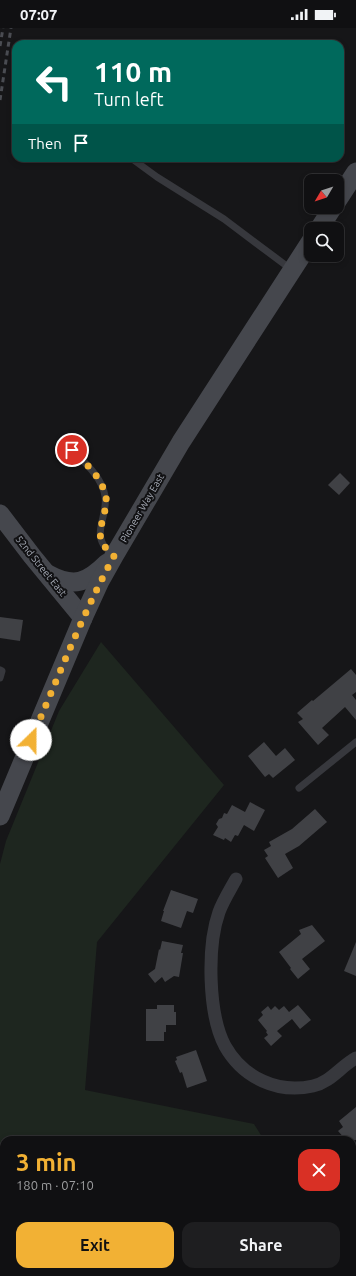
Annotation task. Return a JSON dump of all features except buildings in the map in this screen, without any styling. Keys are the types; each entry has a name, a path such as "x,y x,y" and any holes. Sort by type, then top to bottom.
{"main road":[{"path":"344,190 356,172"},
{"name":"Pioneer Way East","path":"0,816 100,581 181,442 304,252"},
{"name":"52nd Street East","path":"0,514 83,618"},
{"path":"47,574 66,582 81,582 102,568 114,556"}],"street":[{"path":"236,880 219,912 214,938 211,971 214,1011 217,1025 225,1046 231,1055 250,1074 263,1082 280,1087 293,1088 313,1086 322,1083 356,1058"}],"lane":[{"path":"136,162 157,177 224,219 292,270"},
{"path":"72,450 91,469 100,481 106,496 106,509 100,534 102,542 114,556"},
{"path":"0,670 2,671 0,678"},
{"path":"299,788 356,742"}],"shaded area":[{"path":"101,642 224,785 97,942 85,1090 254,1124 262,1136 0,1136 0,864 6,841 59,711"}],"railway":[{"path":"0,46 3,28"},
{"path":"0,100 11,28"}],"route":[{"path":"31,740 83,618 100,581 114,556 102,542 100,534 106,509 106,496 100,481 91,469 72,450"}]}
